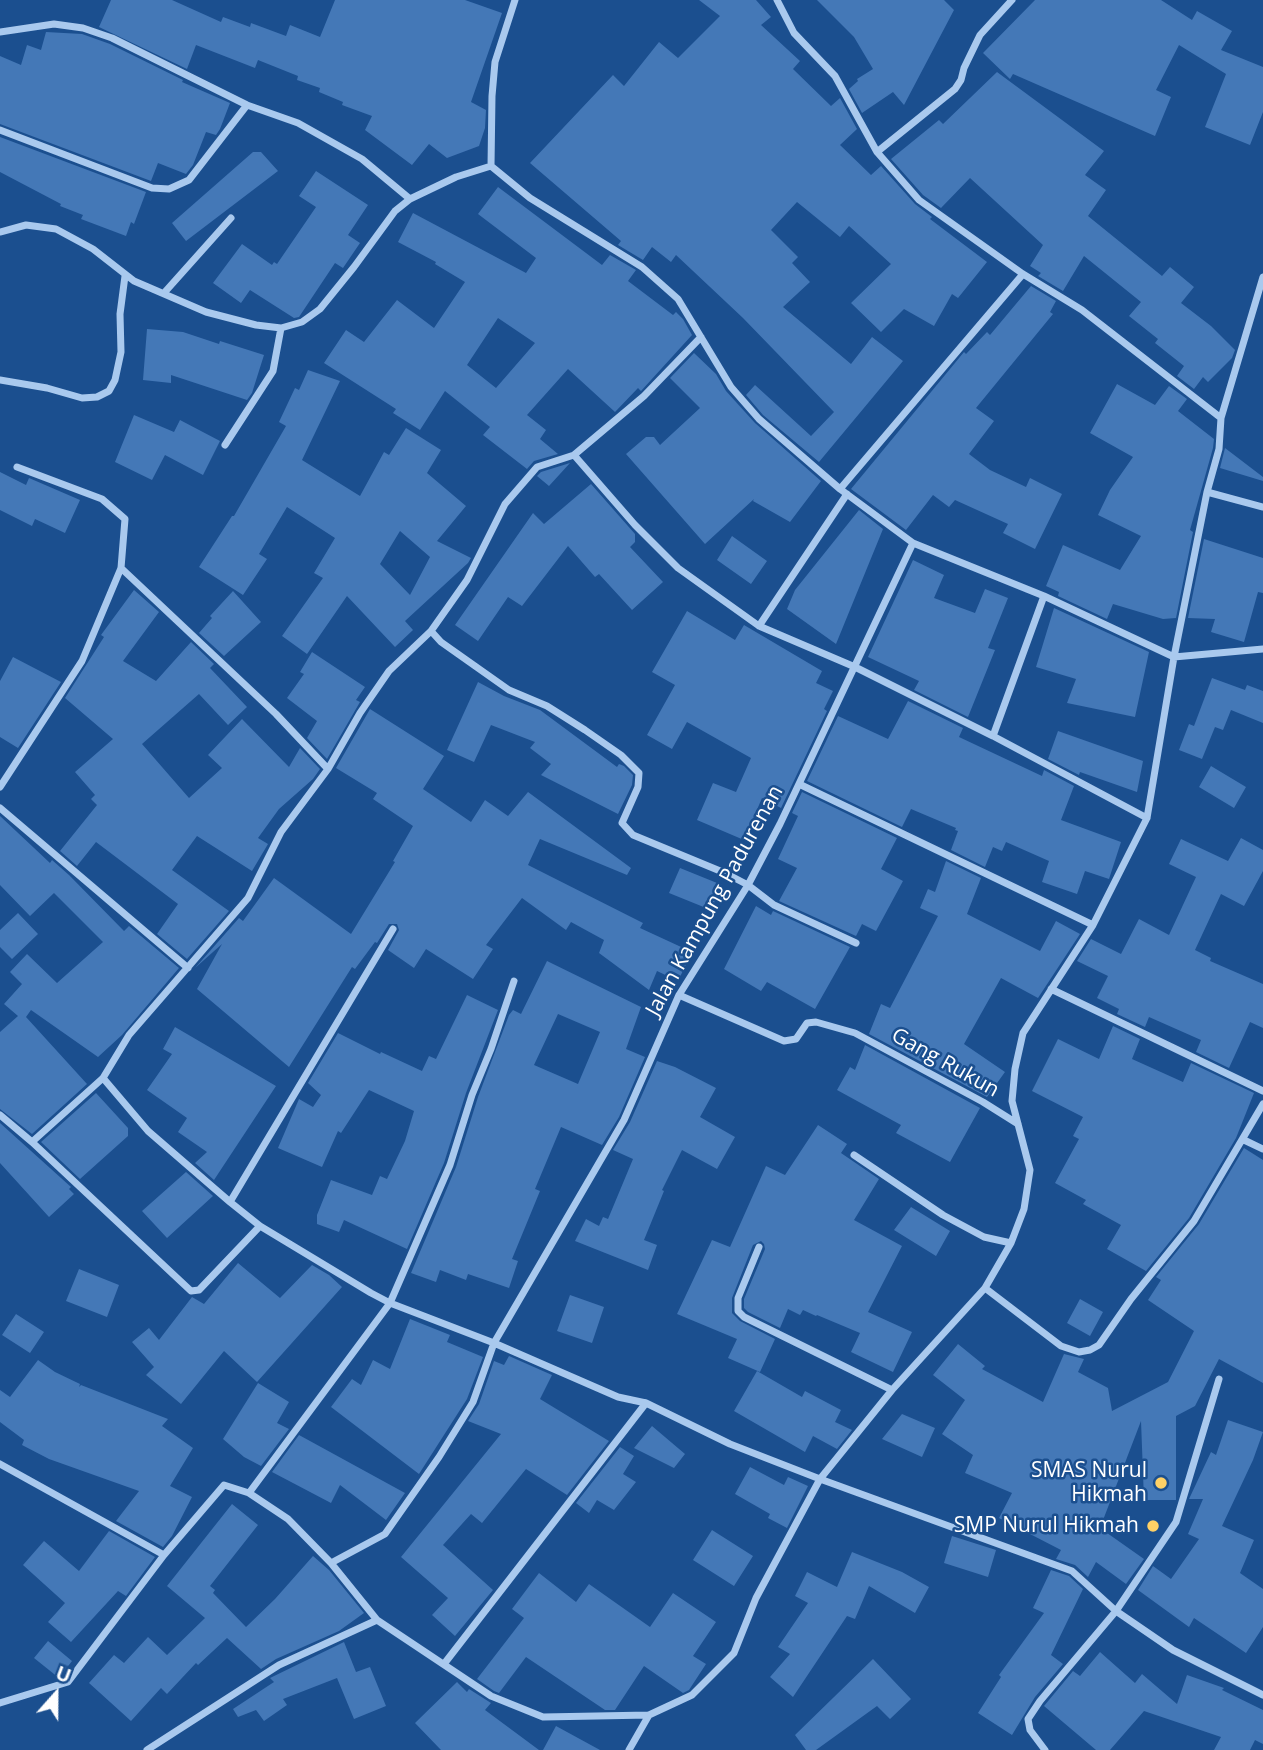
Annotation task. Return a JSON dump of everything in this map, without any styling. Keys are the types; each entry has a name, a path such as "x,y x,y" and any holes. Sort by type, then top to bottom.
{"street":[{"path":"491,166 495,62 515,0"},
{"path":"777,0 794,33 835,76 877,152 919,200 1023,274 1082,310 1221,418"},
{"path":"877,152 954,89 961,80 980,35 1012,0"},
{"path":"0,33 54,24 83,28 112,38 247,105 298,123 362,159 410,199"},
{"path":"0,130 152,188 169,189 190,180 247,105"},
{"path":"0,232 26,225 56,229 93,249 125,276 206,312 256,325 281,328 302,322 320,309 395,211 410,199 456,177 491,166"},
{"path":"491,166 530,198 642,267 678,299 731,387 759,419 843,491 913,543 1044,596 1174,657 1263,649"},
{"path":"164,293 231,218"},
{"path":"759,626 843,491 1023,274"},
{"path":"0,380 47,388 82,398 97,397 108,391 115,380 121,352 120,314 125,276"},
{"path":"0,1703 68,1682 164,1555 224,1485 249,1493 288,1519 331,1563 377,1620 491,1696 543,1717 649,1714 692,1695 734,1653 756,1598 820,1479 892,1390 985,1288 1011,1243 1024,1209 1030,1170 1012,1101 1014,1069 1023,1033 1093,925 1147,818 1174,657 1207,492 1219,449 1221,418 1263,277"},
{"path":"225,445 273,371 281,328"},
{"path":"32,1142 103,1078 129,1035 248,898 281,832 328,769 360,713 389,671 431,631 467,580 505,504 537,467 574,455 644,396 701,337"},
{"path":"574,455 635,525 678,568 759,626 855,667 1147,818"},
{"path":"0,787 82,660 121,568 125,519 102,499 17,467"},
{"path":"1207,492 1263,508"},
{"name":"Jalan Kampung Padurenan","path":"331,1563 385,1534 439,1457 473,1402 495,1343 624,1120 679,995 748,885 913,543"},
{"path":"121,568 276,714 328,769"},
{"path":"993,736 1044,596"},
{"path":"431,631 441,642 509,690 547,706 585,730 621,755 639,773 638,787 622,823 633,835 712,867 748,885 774,905 856,943"},
{"path":"799,784 1093,925"},
{"path":"0,808 188,968"},
{"path":"230,1202 294,1100 393,929"},
{"path":"249,1493 390,1303 450,1165 472,1095 514,981"},
{"path":"1051,989 1263,1091"},
{"name":"Gang Rukun","path":"679,995 784,1041 796,1039 807,1023 816,1022 855,1033 983,1102 1018,1124"},
{"path":"103,1078 148,1131 260,1226 390,1303 495,1343 610,1394 646,1404 730,1444 1072,1571 1116,1611 1172,1650 1263,1695"},
{"path":"985,1288 1061,1346 1079,1352 1099,1345 1130,1299 1194,1221 1263,1104"},
{"path":"0,1115 191,1291 200,1290 260,1226"},
{"path":"1244,1140 1263,1149"},
{"path":"854,1155 943,1215 984,1237 1011,1243"},
{"path":"759,1247 738,1298 738,1311 744,1317 892,1390"},
{"path":"1045,1750 1030,1730 1028,1719 1116,1611 1176,1522 1219,1379"},
{"path":"444,1664 646,1404"},
{"path":"0,1464 164,1555"},
{"path":"147,1750 279,1665 377,1620"},
{"path":"629,1750 649,1714"}],"building":[{"path":"111,0 172,0 221,22 223,17 250,27 251,23 286,36 290,25 320,37 335,0 465,0 502,13 471,102 486,110 485,128 479,146 447,158 429,144 412,165 365,130 372,116 342,105 343,102 319,92 320,88 297,80 298,76 258,60 255,68 196,45 187,69 99,27"},
{"path":"699,0 756,0 771,17 761,25 800,61 793,69 831,106 840,98 857,129 840,145 871,175 881,166 915,204 932,217 930,219 987,262 958,298 952,294 934,326 904,309 881,332 851,303 891,264 849,226 840,237 797,202 771,230 798,257 792,263 810,282 783,307 851,364 872,337 903,361 819,462 763,415 746,395 755,385 811,436 834,412 743,318 676,255 671,262 652,247 643,260 618,245 621,241 530,163 613,75 624,86 659,42 678,58 720,16"},
{"path":"817,0 944,0 954,10 904,105 893,92 862,113 849,89 857,79 873,69 854,37"},
{"path":"1035,0 1161,0 1192,20 1197,11 1232,31 1221,50 1263,67 1263,112 1250,145 1205,127 1226,74 1179,45 1156,90 1171,97 1155,136 1013,74 1010,79 983,53"},
{"path":"46,32 82,34 110,44 183,80 182,82 230,103 220,129 216,135 206,132 193,165 186,174 158,163 151,181 0,124 0,56 21,65 27,45 41,50"},
{"path":"997,72 1104,151 1085,175 1106,190 1088,216 1162,276 1170,267 1194,287 1181,303 1211,326 1235,350 1232,358 1208,382 1203,377 1194,389 1177,376 1184,366 1155,343 1158,339 1129,316 1141,302 1084,256 1063,291 1038,276 1041,273 1030,266 1043,245 970,178 941,208 923,195 891,159 939,120 943,124"},
{"path":"0,137 146,192 134,224 131,222 126,236 81,219 83,215 60,206 61,204 0,172"},
{"path":"253,152 261,152 278,171 186,241 172,223"},
{"path":"316,171 368,205 348,235 360,243 343,268 335,263 299,317 294,318 250,290 241,303 213,283 242,244 272,265 274,262 277,264 316,207 299,196"},
{"path":"498,187 602,265 610,255 636,270 628,281 673,315 676,312 692,335 641,391 638,388 615,412 568,369 527,415 546,430 540,439 558,454 534,461 527,469 483,435 490,427 445,391 420,430 393,413 396,409 324,363 346,330 364,342 397,300 434,328 465,282 435,264 436,262 398,242 413,213 526,273 536,258 478,214","holes":["498,318 535,343 496,388 467,365"]},
{"path":"1031,286 1056,301 1050,312 1053,314 976,408 994,421 969,454 990,470 1026,487 1030,478 1062,494 1035,549 1003,533 1008,524 955,500 949,507 933,495 906,530 851,489 964,352 966,354 987,332 990,335"},
{"path":"147,329 183,332 264,355 252,393 247,400 171,375 171,383 143,380"},
{"path":"694,353 716,374 726,391 755,423 821,481 790,522 753,501 754,499 705,544 626,454 646,437 654,437 660,445 700,408 670,378"},
{"path":"308,370 340,381 302,460 360,496 384,452 389,455 406,428 441,450 427,473 466,506 437,541 471,558 405,621 413,630 395,647 347,596 307,654 282,636 323,578 314,573 335,538 287,507 259,554 267,559 243,595 199,567 234,516 286,426 279,422 295,388 299,390","holes":["400,531 430,557 410,595 380,564"]},
{"path":"1117,384 1155,405 1169,386 1187,399 1178,411 1214,439 1190,530 1193,532 1176,618 1163,619 1113,604 1107,619 1058,596 1059,592 1046,586 1063,545 1120,570 1141,536 1098,515 1110,490 1133,457 1090,433"},
{"path":"134,415 174,432 180,420 220,441 203,475 165,455 152,480 115,462"},
{"path":"1225,448 1263,477 1263,481 1220,468"},
{"path":"570,463 549,486 537,476 541,472"},
{"path":"0,472 26,485 29,478 80,500 65,533 35,519 32,526 0,510"},
{"path":"591,484 635,534 635,542 630,547 663,582 632,610 599,574 595,577 568,546 522,606 508,597 478,641 455,625 533,513 544,524"},
{"path":"859,510 883,529 836,644 787,609 795,590"},
{"path":"732,536 767,561 751,584 717,560"},
{"path":"1204,539 1263,558 1263,593 1258,592 1244,642 1211,632 1215,619 1188,618"},
{"path":"913,560 944,575 934,598 975,613 985,589 1008,598 988,648 995,650 968,717 914,690 919,681 868,657"},
{"path":"134,590 159,612 123,661 156,681 191,642 214,664 210,668 247,707 228,725 199,694 142,744 189,798 222,768 208,755 242,719 289,767 300,748 320,769 313,779 279,809 258,838 268,844 252,871 197,836 172,870 229,911 187,959 157,934 178,904 96,842 77,866 60,851 97,805 91,799 95,795 75,772 113,739 65,698 104,637 101,635"},
{"path":"233,591 261,622 224,656 199,633 212,618 210,616"},
{"path":"1054,608 1149,652 1135,717 1067,703 1076,679 1036,667"},
{"path":"687,611 735,640 744,625 822,671 816,683 833,691 824,709 827,711 781,808 762,798 744,840 697,820 713,783 736,792 751,758 687,722 672,749 647,735 675,685 652,672"},
{"path":"312,652 365,687 356,700 360,702 327,759 307,738 317,721 287,698 304,674 300,672"},
{"path":"13,657 61,682 18,748 0,737 0,681"},
{"path":"1212,678 1245,690 1247,685 1263,691 1263,723 1231,710 1223,730 1215,727 1202,759 1179,750 1189,724 1194,726"},
{"path":"478,682 540,710 617,767 619,764 624,766 633,775 632,785 618,814 541,775 551,764 530,748 535,742 491,725 474,762 447,750"},
{"path":"908,701 963,728 959,737 1042,776 1044,770 1074,786 1061,820 1121,842 1109,879 1085,871 1077,894 1042,882 1049,861 1006,842 1002,851 993,847 985,867 951,850 958,831 956,828 911,809 902,827 807,781 838,716 888,739"},
{"path":"370,709 444,756 423,789 471,822 485,800 508,816 528,792 631,868 627,875 540,839 528,865 643,923 640,928 692,952 678,981 657,971 649,990 599,953 604,940 571,922 566,930 522,898 486,945 493,949 473,979 426,949 414,968 388,950 399,930 397,924 389,924 355,969 352,967 289,1067 197,989 222,944 195,968 239,918 243,921 274,878 351,934 395,862 393,861 413,826 373,799 377,793 336,768"},
{"path":"1058,731 1143,761 1137,792 1080,772 1079,775 1048,759"},
{"path":"1211,766 1246,787 1234,808 1199,787"},
{"path":"802,792 897,838 881,869 903,881 876,931 862,924 856,936 779,901 797,868 778,859 798,816 792,813"},
{"path":"0,816 50,863 52,860 69,875 124,931 129,926 179,968 122,1035 98,1057 31,1010 26,1017 87,1084 32,1134 0,1109 0,1032 18,1016 4,1004 22,984 10,972 27,954 57,983 103,942 54,893 30,916 0,885"},
{"path":"1241,838 1263,850 1263,871 1244,906 1221,894 1195,950 1211,958 1210,961 1263,984 1263,1028 1250,1022 1229,1068 1196,1052 1201,1040 1149,1017 1145,1027 1117,1014 1119,1009 1097,998 1108,976 1077,961 1091,939 1121,954 1139,919 1169,935 1196,877 1169,864 1181,839 1228,861"},
{"path":"946,861 981,878 967,914 1040,951 1056,921 1080,934 1038,998 1001,978 964,1044 1005,1072 987,1097 869,1034 881,1004 890,1008 938,916 920,908 928,889 935,892"},
{"path":"680,868 722,885 711,910 669,893"},
{"path":"756,906 771,915 773,911 850,947 815,1009 767,982 761,991 724,969"},
{"path":"18,913 38,934 12,959 0,947 0,930"},
{"path":"547,961 641,1007 626,1049 645,1057 619,1117 602,1145 561,1127 535,1189 540,1191 512,1259 518,1261 509,1288 468,1274 466,1280 440,1270 436,1282 411,1273 456,1167 478,1097 509,1015 513,1010 521,1014","holes":["558,1014 600,1032 578,1084 534,1065"]},
{"path":"467,995 498,1010 466,1093 444,1163 407,1249 344,1220 339,1232 317,1224 317,1215 331,1180 372,1195 380,1176 387,1179 405,1141 414,1111 369,1090 341,1133 338,1131 322,1167 278,1148 299,1099 313,1107 321,1095 308,1083 338,1033 422,1071 429,1056 436,1059"},
{"path":"1113,1026 1140,1039 1132,1059 1183,1082 1191,1063 1254,1093 1236,1138 1189,1218 1146,1271 1107,1249 1121,1225 1083,1204 1086,1200 1055,1183 1079,1139 1073,1136 1083,1117 1032,1091 1058,1039 1099,1059"},
{"path":"175,1027 276,1086 214,1180 195,1163 207,1152 178,1132 187,1118 147,1090 172,1054 163,1049"},
{"path":"865,1045 980,1108 950,1162 896,1133 901,1125 837,1090 850,1067 855,1070"},
{"path":"657,1061 716,1088 700,1117 735,1137 717,1169 682,1150 662,1190 664,1191 644,1240 657,1245 648,1270 575,1241 586,1219 599,1226 603,1217 608,1219 633,1159 613,1150 630,1122"},
{"path":"96,1093 128,1128 128,1136 80,1179 41,1142"},
{"path":"0,1123 71,1187 69,1189 74,1194 49,1217 0,1163"},
{"path":"818,1125 847,1144 841,1153 879,1179 854,1220 902,1246 868,1312 912,1332 893,1372 851,1352 860,1333 817,1315 803,1310 800,1315 788,1309 780,1328 748,1312 744,1308 744,1299 765,1249 761,1241 753,1245 732,1298 732,1313 740,1321 775,1339 760,1372 728,1358 737,1339 677,1314 712,1240 730,1247 766,1166 785,1175"},
{"path":"1244,1148 1263,1160 1263,1383 1219,1359 1195,1406 1176,1416 1176,1500 1144,1500 1141,1421 1100,1528 1144,1559 1126,1584 1096,1562 1088,1577 1075,1565 1056,1559 1061,1550 999,1518 1012,1493 965,1473 973,1455 942,1434 965,1400 933,1375 958,1344 985,1366 982,1369 1043,1402 1064,1354 1084,1359 1078,1372 1108,1388 1112,1411 1168,1382 1194,1331 1148,1300 1161,1280 1156,1277 1199,1224"},
{"path":"186,1172 213,1196 167,1238 142,1211"},
{"path":"911,1207 950,1231 936,1256 894,1230"},
{"path":"238,1263 280,1298 312,1265 342,1287 257,1382 224,1351 181,1404 146,1375 154,1367 132,1342 149,1328 159,1340 192,1297 204,1304"},
{"path":"79,1269 119,1285 107,1317 66,1301"},
{"path":"570,1295 604,1307 592,1343 557,1331"},
{"path":"1080,1299 1103,1312 1090,1336 1067,1323"},
{"path":"16,1314 44,1332 30,1353 2,1335"},
{"path":"410,1319 450,1335 447,1342 483,1357 467,1399 419,1474 331,1407 352,1379 361,1385 373,1360 390,1369"},
{"path":"509,1356 552,1375 540,1399 609,1441 567,1495 526,1469 482,1523 471,1514 443,1545 493,1590 455,1636 432,1615 448,1598 401,1557 501,1434 468,1421 479,1404 494,1361 504,1365"},
{"path":"38,1360 80,1384 79,1387 81,1385 168,1419 162,1426 193,1448 170,1486 192,1497 172,1536 163,1547 116,1521 139,1491 49,1459 22,1445 24,1440 0,1422 0,1390 10,1397"},
{"path":"757,1371 802,1397 805,1391 841,1410 835,1422 852,1430 837,1449 813,1436 805,1452 734,1411"},
{"path":"258,1383 289,1402 277,1423 289,1429 261,1466 244,1457 223,1439"},
{"path":"902,1414 935,1428 922,1457 882,1439"},
{"path":"1228,1420 1263,1432 1222,1526 1254,1540 1240,1573 1263,1589 1263,1627 1246,1653 1194,1618 1189,1627 1138,1590 1153,1566 1171,1579 1199,1539 1188,1534 1203,1499 1189,1499 1211,1452 1216,1455"},
{"path":"652,1426 685,1454 674,1468 634,1448"},
{"path":"299,1435 405,1493 386,1520 340,1485 331,1503 272,1472"},
{"path":"620,1447 634,1456 623,1474 636,1482 614,1510 597,1500 589,1513 576,1503"},
{"path":"750,1467 784,1485 788,1477 808,1486 787,1528 768,1518 770,1514 735,1494"},
{"path":"232,1504 258,1525 210,1586 215,1590 213,1593 246,1627 313,1556 329,1570 364,1613 339,1631 276,1659 261,1669 227,1638 198,1665 196,1663 167,1694 161,1688 131,1721 89,1683 114,1655 124,1663 148,1637 167,1655 205,1618 167,1586"},
{"path":"712,1530 753,1556 734,1586 693,1560"},
{"path":"109,1531 155,1557 126,1596 118,1591 71,1642 48,1622 65,1603 23,1565 44,1541 79,1571"},
{"path":"952,1536 996,1550 988,1577 944,1563"},
{"path":"852,1552 902,1572 929,1587 915,1613 869,1586 855,1619 847,1616 793,1697 770,1677 790,1654 778,1647 808,1603 795,1596 807,1572 837,1587"},
{"path":"1051,1570 1069,1576 1083,1589 1051,1655 1063,1664 1035,1697 1012,1735 978,1713 1001,1677 999,1675 1044,1613 1033,1608"},
{"path":"539,1573 576,1602 589,1584 650,1627 673,1593 716,1622 693,1656 706,1664 689,1690 683,1693 644,1666 615,1710 605,1710 526,1657 499,1693 477,1679 524,1618 512,1609"},
{"path":"48,1641 72,1661 59,1678 34,1658"},
{"path":"344,1642 356,1672 370,1667 386,1706 354,1719 337,1678 283,1699 287,1705 264,1721 256,1710 238,1717 233,1709 274,1682 270,1678"},
{"path":"1100,1652 1135,1683 1142,1674 1177,1704 1187,1675 1224,1688 1222,1690 1263,1710 1263,1744 1255,1740 1250,1750 1214,1750 1221,1737 1144,1711 1110,1750 1096,1750 1044,1706 1073,1671 1080,1676"},
{"path":"873,1659 911,1699 890,1719 877,1706 816,1750 806,1750 795,1735"},
{"path":"457,1682 467,1692 469,1689 491,1703 485,1710 539,1750 441,1750 415,1723"},
{"path":"556,1726 600,1750 543,1750"}],"place":[{"name":"SMAS Nurul Hikmah","path":"1161,1483"},
{"name":"SMP Nurul Hikmah","path":"1153,1526"}]}
